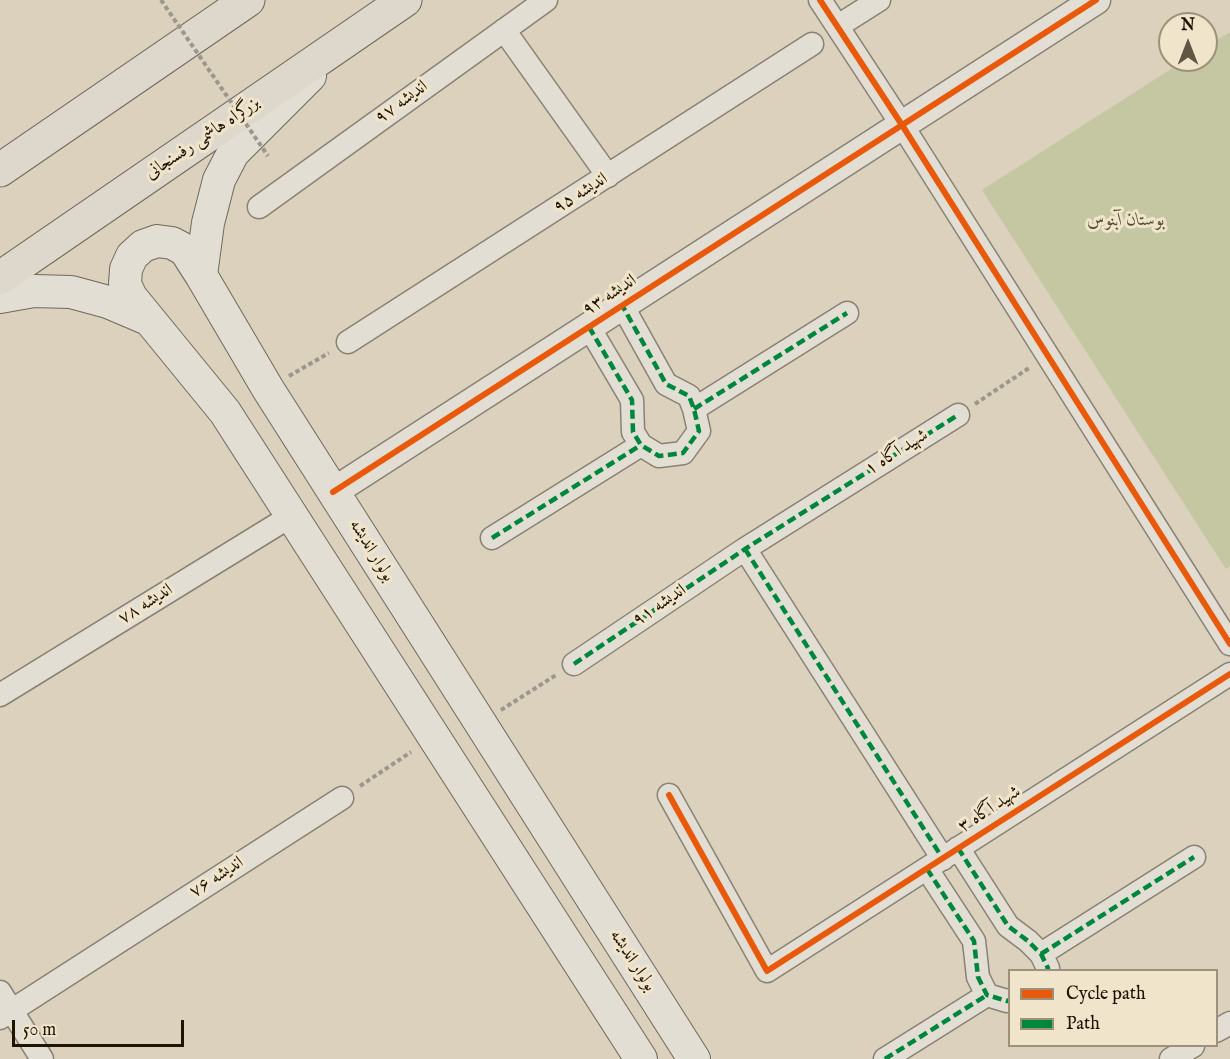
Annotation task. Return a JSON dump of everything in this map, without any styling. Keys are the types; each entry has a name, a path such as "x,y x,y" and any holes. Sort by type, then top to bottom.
{"highway":[{"path":"0,170 248,0"},
{"name":"بزرگراه هاشمی رفسنجانی","path":"0,278 405,0"}],"main road":[{"path":"201,275 208,223 219,180 233,153 340,45"},
{"name":"بولوار اندیشه","path":"148,320 131,297 125,284 126,269 132,256 143,246 157,241 172,243 185,250 201,275 268,389 694,1059"},
{"path":"0,297 34,291 71,292 108,302 148,320 225,412 641,1059"}],"street":[{"name":"اندیشه ۹۷","path":"259,207 546,0"},
{"path":"820,0 902,125 1230,644"},
{"path":"838,26 879,0"},
{"name":"اندیشه ۹۳","path":"333,492 1096,0"},
{"path":"504,30 608,176"},
{"name":"اندیشه ۹۵","path":"348,342 812,44"},
{"path":"589,327 632,400 633,432 641,445 659,456 683,453 699,431 689,396 666,384 622,305"},
{"path":"694,409 847,313"},
{"name":"شهید آگاه ۱","path":"745,549 958,415"},
{"path":"492,538 641,445"},
{"name":"اندیشه ۷۸","path":"0,695 291,516"},
{"path":"745,549 943,858 1008,926 1028,941 1044,962 1194,857"},
{"name":"اندیشه ۹۱","path":"574,664 745,549"},
{"name":"شهید آگاه ۳","path":"669,795 767,971 1230,674"},
{"name":"اندیشه ۷۶","path":"4,1007 342,798"},
{"path":"943,858 974,941 978,977 987,995 1008,1001"},
{"path":"885,1059 987,995"},
{"path":"4,1007 42,1059"},
{"path":"1171,1059 1191,1047"}],"path":[{"path":"161,0 268,156 261,161"},
{"path":"268,389 348,342"},
{"path":"958,415 1048,357"},
{"path":"480,723 574,664"},
{"path":"342,798 434,737"}],"green space":[{"name":"بوستان آبنوس","path":"1230,32 1230,566 1226,569 982,190 1166,72 1218,72 1218,40"}],"marked path":[{"path":"589,327 632,400 633,432 641,445 659,456 683,453 699,431 689,396 666,384 622,305"},
{"path":"694,409 847,313"},
{"path":"574,664 745,549 958,415"},
{"path":"492,538 641,445"},
{"path":"745,549 943,859"},
{"path":"958,848 1008,926 1041,954 1048,969"},
{"path":"1041,954 1194,857"},
{"path":"927,869 974,941 978,977 987,995 1008,1001"},
{"path":"885,1059 987,995"}],"cycle path":[{"path":"820,0 902,125 1230,644"},
{"path":"333,492 1096,0"},
{"path":"669,795 767,971 1230,674"}]}
